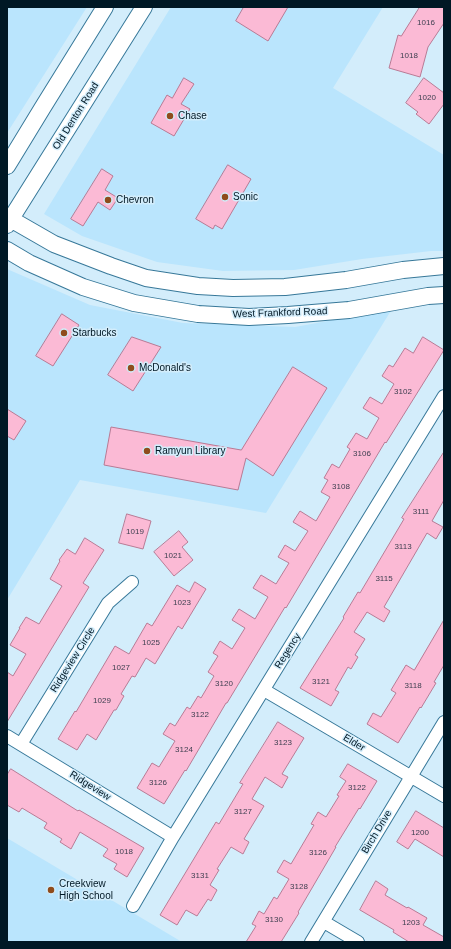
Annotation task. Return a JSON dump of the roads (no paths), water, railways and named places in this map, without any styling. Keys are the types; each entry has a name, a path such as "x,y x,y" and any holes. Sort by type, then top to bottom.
{"main road":[{"path":"7,166 105,7"},
{"name":"Old Denton Road","path":"8,221 144,7"},
{"path":"8,221 54,244 146,278 198,286 233,288 285,287 346,280 403,270 444,266"},
{"name":"West Frankford Road","path":"7,250 29,263 83,287 134,303 198,314 249,317 288,315 349,310 428,296 444,295"}],"street":[{"name":"Regency","path":"133,906 173,837 444,396"},
{"name":"Ridgeview Circle","path":"21,744 108,603 132,582"},
{"name":"Elder","path":"264,690 444,796"},
{"name":"Birch Drive","path":"311,942 444,722"},
{"name":"Ridgeview","path":"7,736 173,837"},
{"path":"324,922 358,942"}],"place":[{"name":"Chase","path":"170,116"},
{"name":"Sonic","path":"225,197"},
{"name":"Chevron","path":"108,200"},
{"name":"Starbucks","path":"64,333"},
{"name":"McDonald's","path":"131,368"},
{"name":"Ramyun Library","path":"147,451"},
{"name":"Creekview High School","path":"51,890"}]}
